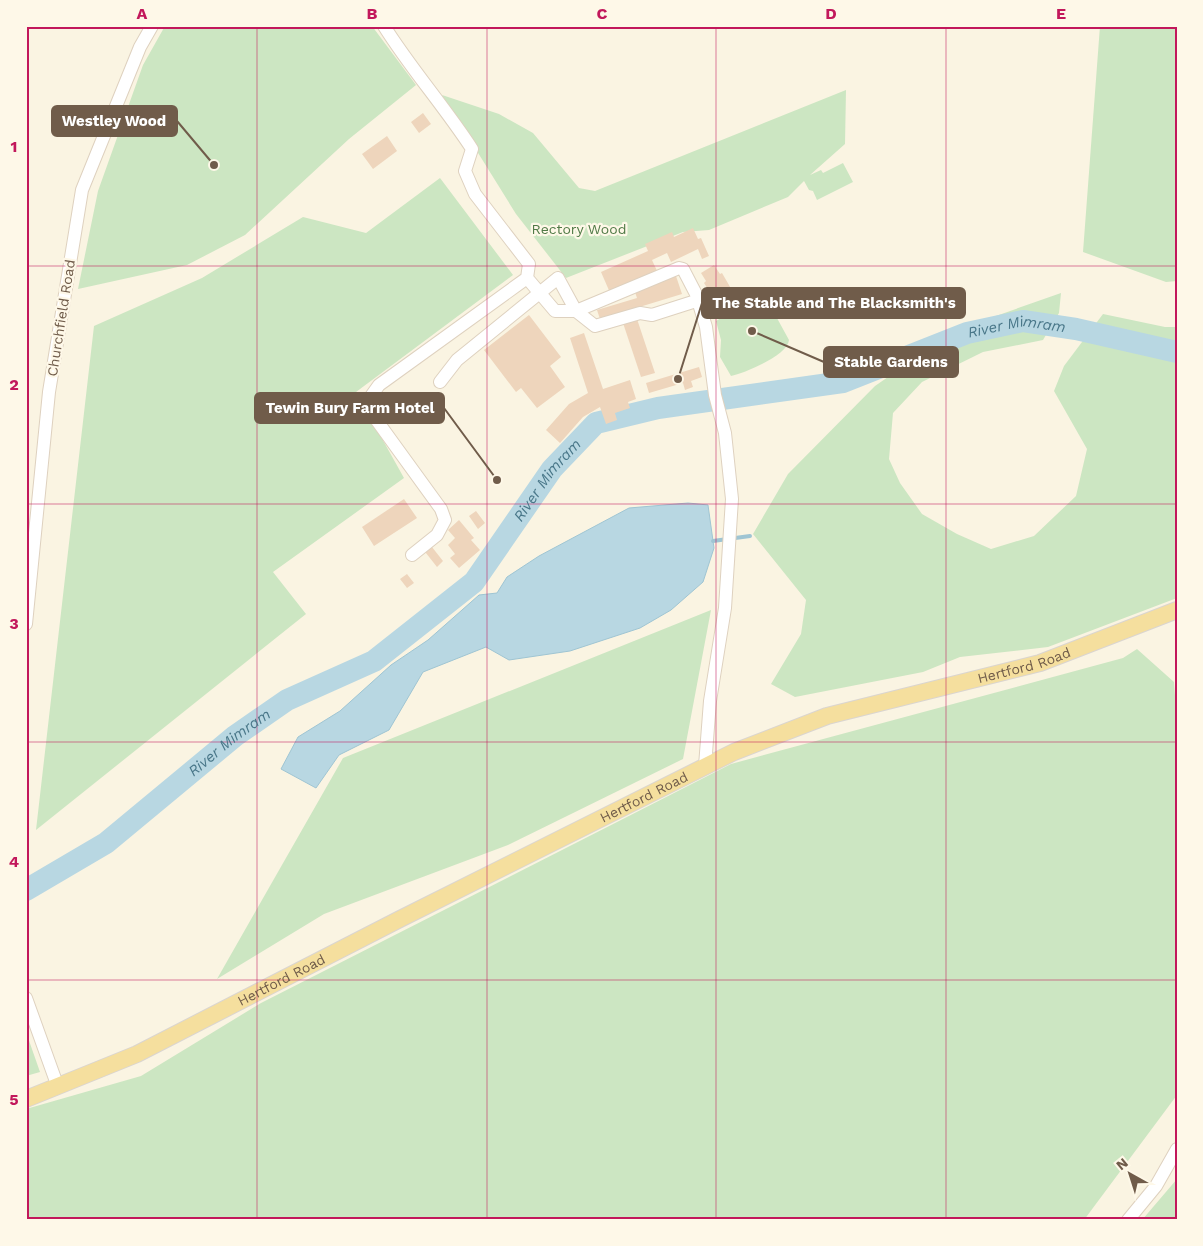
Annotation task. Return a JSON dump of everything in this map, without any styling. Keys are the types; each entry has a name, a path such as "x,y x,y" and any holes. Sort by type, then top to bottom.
{"main road":[{"name":"Hertford Road","path":"26,1099 137,1054 706,766 827,716 1040,663 1176,613"}],"street":[{"name":"Churchfield Road","path":"26,624 50,392 82,190 140,47 152,26"},
{"path":"384,26 407,62 439,100 472,149 465,171 475,194 529,264 527,278 539,295 555,311 576,312 679,268 683,269 699,300 706,327 715,395 728,455 732,499 731,539 725,608 710,701 706,766"},
{"path":"412,554 437,535 445,520 441,509 375,418 369,399 379,385 527,278"},
{"path":"440,382 457,360 558,278 576,312 595,326 640,313 652,315 699,300"},
{"path":"26,998 58,1087"},
{"path":"1128,1220 1156,1186 1177,1149"}],"green space":[{"path":"165,26 372,26 416,85 349,139 245,235 187,265 78,289 98,191 143,65"},
{"path":"1100,26 1177,26 1177,281 1166,282 1083,252"},
{"name":"Rectory Wood","path":"846,90 845,144 810,175 821,170 823,173 843,163 853,182 817,200 813,191 809,190 804,181 788,197 709,230 683,232 566,278 516,214 442,95 499,114 533,133 579,188 595,191"},
{"path":"440,178 513,275 356,392 404,478 273,572 306,614 36,830 94,326 202,278 303,217 366,233"},
{"path":"761,289 789,340 787,346 765,362 731,376 720,357 721,340 716,321 742,306 742,301"},
{"path":"1061,293 1059,313 1043,340 983,352 922,382 893,413 889,459 900,483 922,514 957,534 991,549 1034,536 1076,496 1087,449 1054,391 1064,366 1103,314 1165,327 1177,327 1177,598 1048,647 960,657 923,672 795,697 771,684 801,634 806,600 753,534 788,474 875,386 956,330"},
{"path":"711,610 683,759 508,845 324,914 217,979 343,758"},
{"path":"1137,649 1174,682 1177,722 1177,1095 1084,1220 26,1220 26,1109 141,1076 261,1003 731,764 1123,658"},
{"path":"26,1032 40,1072 26,1076"},
{"path":"1177,1179 1177,1214 1173,1220 1142,1220"}],"water":[{"path":"688,503 708,505 714,548 703,582 671,610 640,628 570,651 509,660 486,647 423,672 389,730 339,755 316,788 281,769 298,737 340,711 391,665 428,640 479,595 497,593 507,577 539,556 629,508"}],"building":[{"path":"423,113 431,124 419,133 411,122"},
{"path":"387,136 397,151 373,169 362,154"},
{"path":"693,228 698,239 701,238 709,256 702,259 698,249 671,262 667,253 652,260 658,273 611,295 601,272 648,251 645,244 672,232 674,237"},
{"path":"714,265 720,274 722,273 733,292 735,291 742,306 725,316 704,283 706,281 701,273"},
{"path":"675,273 682,294 600,319 597,310 637,298 635,292"},
{"path":"529,315 561,357 550,366 565,387 537,408 521,388 516,392 484,350"},
{"path":"637,319 655,373 641,377 623,323"},
{"path":"584,333 603,389 630,380 636,399 628,402 630,408 615,413 617,420 606,424 600,407 583,417 560,443 546,430 569,404 588,393 570,338"},
{"path":"699,367 702,377 691,381 693,387 685,390 683,383 649,393 646,383"},
{"path":"404,499 417,518 374,546 362,527"},
{"path":"476,511 485,523 478,529 469,516"},
{"path":"459,520 474,538 471,540 480,550 459,568 450,558 455,554 448,545 455,538 448,530"},
{"path":"428,542 443,561 437,567 422,548"},
{"path":"407,574 414,583 407,588 400,579"}],"waterway":[{"name":"River Mimram","path":"26,890 106,843 235,736 287,700 374,661 474,582 552,469 596,423 658,408 843,382 967,333 1023,321 1076,329 1177,352"},
{"path":"713,541 750,536"}],"place":[{"name":"Westley Wood","path":"214,165"},
{"name":"Stable Gardens","path":"752,331"},
{"name":"The Stable and The Blacksmith's","path":"678,379"},
{"name":"Tewin Bury Farm Hotel","path":"497,480"}]}
